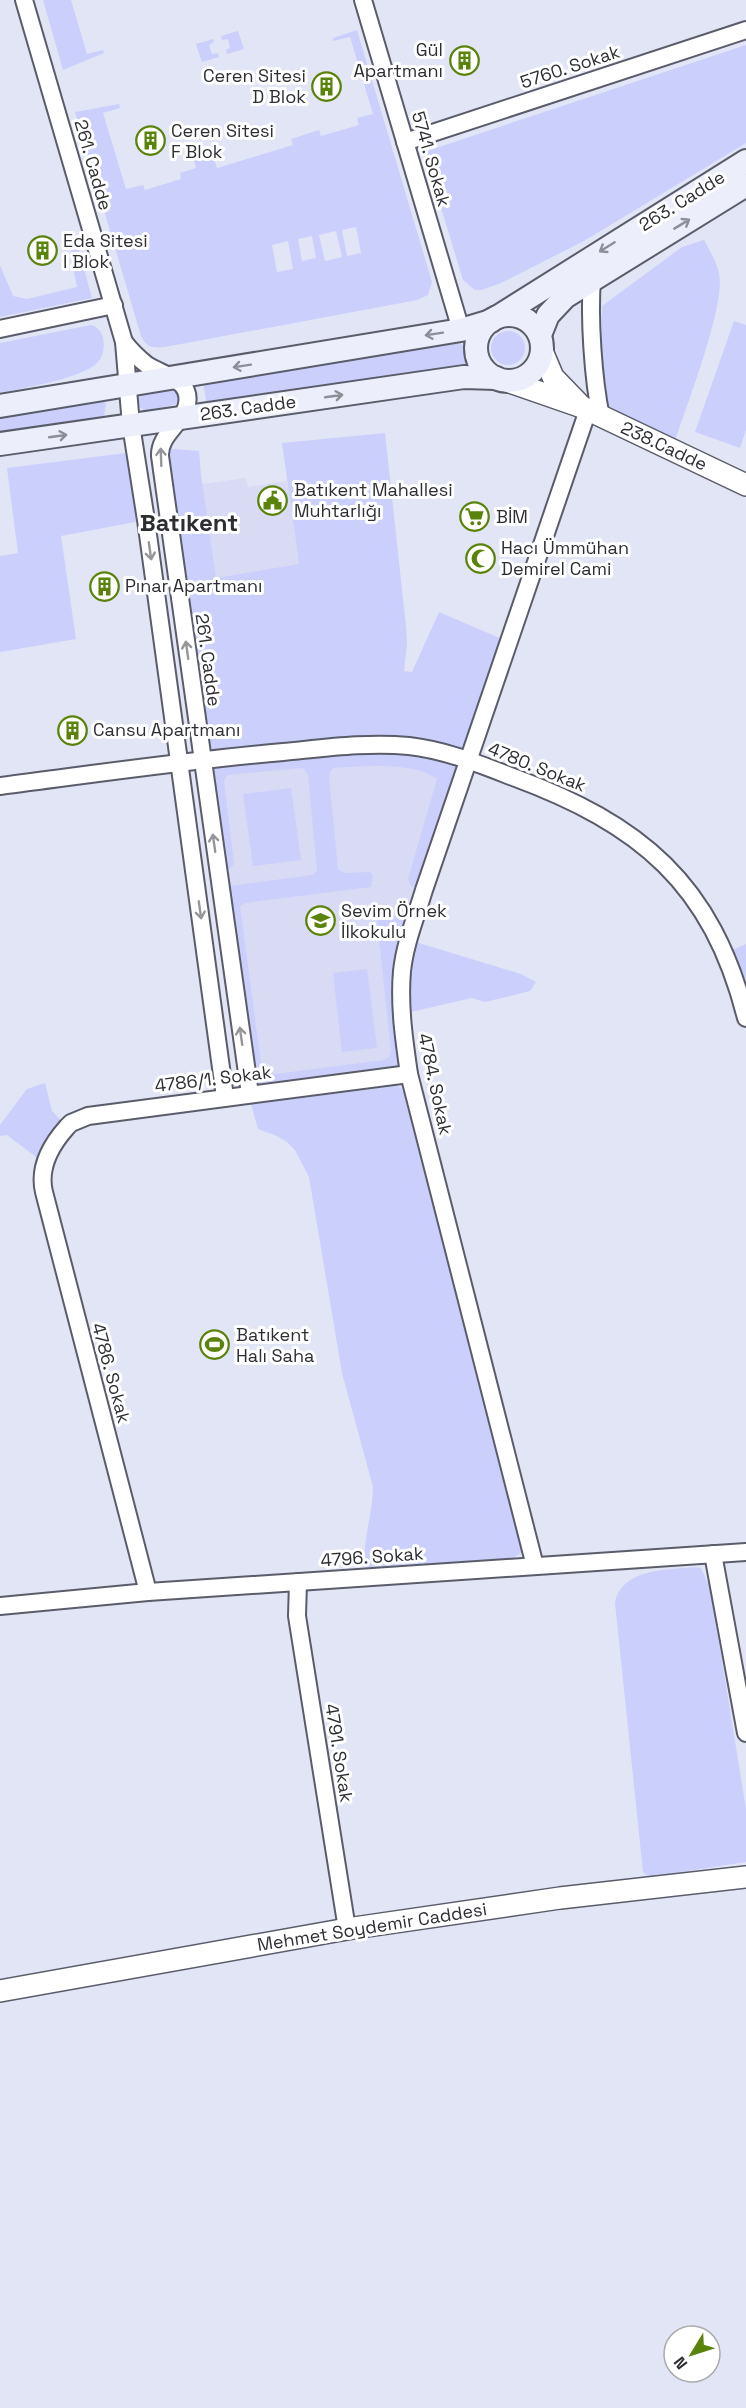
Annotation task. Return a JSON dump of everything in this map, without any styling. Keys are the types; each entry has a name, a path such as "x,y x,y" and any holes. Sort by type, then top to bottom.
{"main road":[{"name":"263. Cadde","path":"0,406 461,330 493,319 746,161"},
{"path":"541,343 534,326 526,320 506,315 493,319 480,332 476,352 486,372 501,380 518,380 529,375 537,367 541,343 543,324 555,306 592,279 746,185"},
{"name":"263. Cadde","path":"0,444 464,377 501,380"}],"street":[{"name":"261. Cadde","path":"24,0 124,342 131,425 225,1097"},
{"name":"5741. Sokak","path":"363,0 461,330"},
{"name":"5760. Sokak","path":"405,142 746,30"},
{"path":"541,343 553,376 590,411 597,393 591,315 592,279"},
{"path":"0,328 114,305"},
{"name":"261. Cadde","path":"124,342 141,361 181,383 188,398 180,418 164,440 160,456 250,1094"},
{"name":"238.Cadde","path":"501,380 590,411 746,485"},
{"name":"4784. Sokak","path":"535,1566 409,1074 401,1004 402,970 408,940 424,890 590,411"},
{"name":"4780. Sokak","path":"0,786 203,759 368,745 420,748 468,760 558,794 591,810 653,853 676,876 713,929 736,981 746,1018"},
{"name":"4786/1. Sokak","path":"44,1163 60,1135 79,1118 409,1074"},
{"name":"4786. Sokak","path":"44,1163 41,1177 44,1192 148,1592"},
{"name":"4796. Sokak","path":"0,1606 148,1592 746,1552"},
{"path":"713,1554 746,1733"},
{"name":"4791. Sokak","path":"298,1582 297,1616 347,1929"},
{"name":"Mehmet Soydemir Caddesi","path":"0,1991 347,1929 560,1898 746,1877"}],"shaded area":[{"path":"43,0 71,0 87,54 103,50 104,53 63,70"},
{"path":"357,30 432,282 428,295 417,300 165,347 148,345 141,336 75,112 119,104 120,108 103,113 126,189 143,185 145,190 181,179 180,173 196,168 193,157 212,152 217,168 293,145 291,139 319,130 321,136 359,125 357,118 373,114 350,37 333,41 333,38","holes":["356,227 361,253 347,256 342,230","336,231 342,257 325,261 319,235","312,236 316,258 302,261 298,239","288,241 293,269 277,272 272,245"]},
{"path":"238,31 244,49 227,54 226,50 230,48 228,39 222,40 221,36"},
{"path":"213,39 214,42 209,45 212,54 218,53 219,57 202,62 196,44"},
{"path":"746,45 746,143 584,241 501,283 482,290 475,290 463,280 424,152"},
{"path":"704,240 717,265 720,289 711,331 675,441 624,420 607,407 601,399 602,306 682,247"},
{"path":"78,247 92,298 0,317 0,265 13,296 27,299 77,287 70,253 72,249"},
{"path":"734,321 746,325 746,430 740,448 695,432"},
{"path":"91,325 100,331 104,342 102,356 96,364 64,378 0,393 0,343"},
{"path":"508,331 520,336 525,348 520,360 508,365 496,360 491,348 496,336"},
{"path":"459,343 466,349 470,358 463,367 207,406 203,382"},
{"path":"166,389 178,394 180,399 177,404 145,411 137,405 136,399 146,392"},
{"path":"101,399 106,404 104,416 101,419 0,434 0,415"},
{"path":"385,433 406,626 404,671 412,672 439,612 509,642 424,890 411,886 408,879 437,779 415,770 387,766 334,768 329,777 338,869 344,873 370,872 373,877 371,887 245,903 240,906 262,1071 267,1075 384,1060 389,1057 391,1051 377,919 378,914 387,910 417,913 409,940 521,974 536,982 530,991 485,1002 472,998 402,1014 409,1074 250,1094 221,887 312,875 317,871 308,775 301,768 227,775 224,781 234,864 229,869 218,870 160,448 199,451 216,578 299,564 282,443"},
{"path":"134,452 146,520 61,536 76,639 0,652 0,556 18,553 7,468"},
{"path":"246,478 248,487 287,481 299,565 216,578 202,484"},
{"name":"Sevim Örnek İlkokulu","path":"203,759 468,760 408,940 409,1074 250,1094"},
{"path":"291,788 301,860 253,866 243,794"},
{"path":"746,944 746,978 736,981 725,953"},
{"path":"367,969 377,1048 342,1052 333,973"},
{"path":"45,1083 52,1111 67,1127 44,1163 7,1135 0,1136 0,1125 27,1089"},
{"path":"397,1086 404,1094 521,1547 521,1553 513,1558 365,1568 365,1547 373,1487 342,1373 309,1177 295,1150 287,1142 258,1129 251,1104"},
{"path":"701,1568 710,1587 746,1809 746,1862 649,1877 643,1872 615,1603 626,1583 636,1577 659,1570"}],"place":[{"name":"Gül Apartmanı","path":"464,60"},
{"name":"Ceren Sitesi D Blok","path":"327,86"},
{"name":"Ceren Sitesi F Blok","path":"150,141"},
{"name":"Eda Sitesi I Blok","path":"42,251"},
{"name":"Batıkent Mahallesi Muhtarlığı","path":"273,500"},
{"name":"BİM","path":"475,517"},
{"name":"Hacı Ümmühan Demirel Cami","path":"480,558"},
{"name":"Pınar Apartmanı","path":"104,586"},
{"name":"Cansu Apartmanı","path":"72,730"},
{"name":"Sevim Örnek İlkokulu","path":"320,921"},
{"name":"Batıkent Halı Saha","path":"215,1345"}],"district":[{"name":"Batıkent","path":"189,523"}]}
